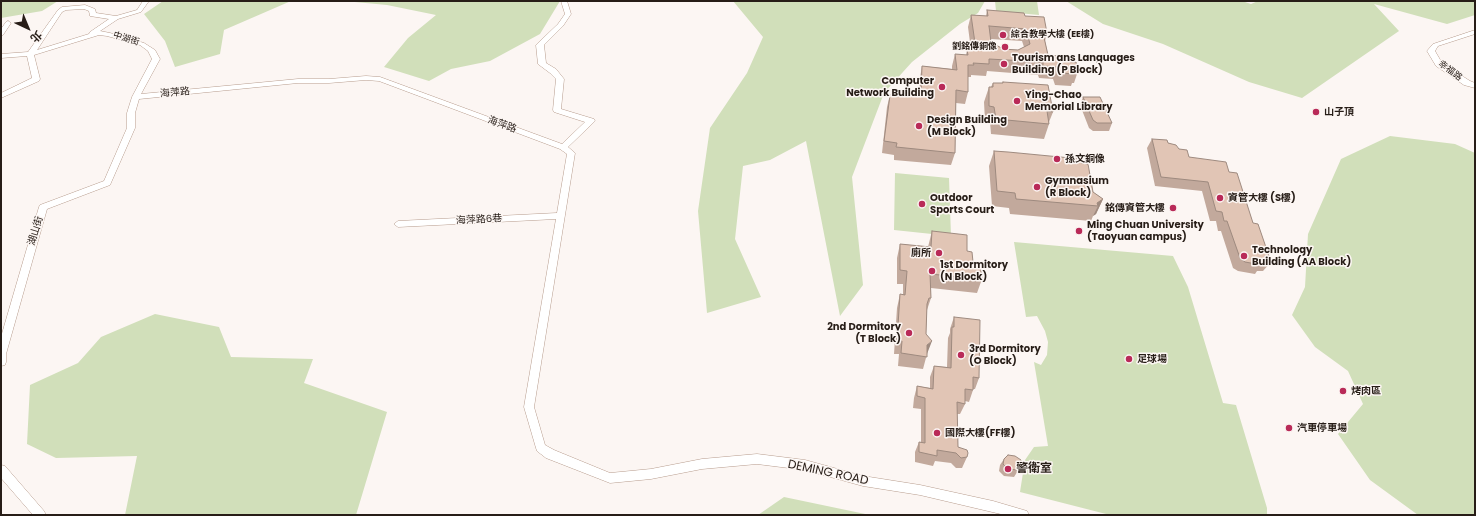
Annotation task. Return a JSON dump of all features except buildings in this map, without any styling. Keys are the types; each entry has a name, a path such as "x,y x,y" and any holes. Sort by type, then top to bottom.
{"street":[{"path":"84,38 116,18 139,11 146,1"},
{"path":"561,216 571,153 563,147 591,121 556,110 560,79 553,71 542,64 540,45 561,25 568,14 564,1"},
{"path":"1,96 36,79 30,54 60,11 64,8 85,7 94,10 92,15 116,18"},
{"path":"1,34 8,23"},
{"name":"幸福路","path":"1475,32 1435,45 1431,51 1439,64 1467,83 1475,86"},
{"name":"中湖街","path":"1,56 30,54 99,33 108,34 142,44 151,50 156,59 136,97"},
{"name":"海萍路","path":"136,97 298,81 329,81 366,78 380,79 563,147"},
{"name":"湖山街","path":"1,362 1,354 43,207 107,183 131,128 131,113 136,97"},
{"name":"海萍路6巷","path":"398,224 561,216"},
{"name":"DEMING ROAD","path":"561,216 529,407 541,448 550,454 610,478 651,474 702,464 757,459 805,466 863,481 920,490 993,506 1023,515"},
{"path":"1,470 40,515"}],"green space":[{"path":"1,1 58,1 42,11 1,18"},
{"path":"163,1 291,1 224,30 220,54 175,67 165,41 144,14"},
{"path":"344,1 560,1 540,34 490,61 451,69 429,81 384,67 408,38 436,15 387,5"},
{"path":"733,1 985,1 978,13 960,24 912,62 884,93 852,177 863,285 840,316 806,141 770,160 743,166 735,239 761,297 707,313 698,211 710,128 747,73 763,37"},
{"path":"995,1 1037,1 1039,15 996,11"},
{"path":"1066,1 1242,1 1251,4 1258,1 1475,1 1475,15 1447,24 1374,4 1399,31 1302,98 1249,82 1163,44 1103,24"},
{"path":"1390,136 1455,144 1475,153 1475,515 1418,515 1370,480 1338,434 1363,404 1348,371 1315,347 1292,315 1305,287 1308,234 1341,159"},
{"name":"Outdoor Sports Court","path":"895,173 949,178 951,236 894,230"},
{"path":"1014,242 1173,256 1188,287 1223,403 1236,405 1267,508 1267,515 1110,515 1020,492 1025,460 1034,447 1048,446 1034,362 1041,365 1047,355 1048,342 1045,331 1037,316 1026,317"},
{"path":"155,314 219,327 231,357 313,359 304,383 387,412 356,515 125,515 137,456 56,458 27,444 30,385 78,363 101,337"},
{"path":"784,497 870,515 758,515"}],"place":[{"name":"綜合教學大樓 (EE樓)","path":"1003,35"},
{"name":"劉銘傳銅像","path":"1005,47"},
{"name":"Tourism ans Languages Building (P Block)","path":"1004,64"},
{"name":"Computer Network Building","path":"942,87"},
{"name":"Ying-Chao Memorial Library","path":"1017,101"},
{"name":"山子頂","path":"1316,112"},
{"name":"Design Building (M Block)","path":"919,126"},
{"name":"孫文銅像","path":"1057,159"},
{"name":"Gymnasium (R Block)","path":"1037,187"},
{"name":"資管大樓 (S樓)","path":"1220,198"},
{"name":"Outdoor Sports Court","path":"922,204"},
{"name":"銘傳資管大樓","path":"1173,208"},
{"name":"Ming Chuan University (Taoyuan campus)","path":"1079,231"},
{"name":"廁所","path":"939,253"},
{"name":"Technology Building (AA Block)","path":"1244,256"},
{"name":"1st Dormitory (N Block)","path":"932,271"},
{"name":"2nd Dormitory (T Block)","path":"909,333"},
{"name":"3rd Dormitory (O Block)","path":"961,355"},
{"name":"足球場","path":"1129,359"},
{"name":"烤肉區","path":"1343,391"},
{"name":"汽車停車場","path":"1289,428"},
{"name":"國際大樓(FF樓)","path":"937,433"},
{"name":"警衛室","path":"1008,469"}]}
